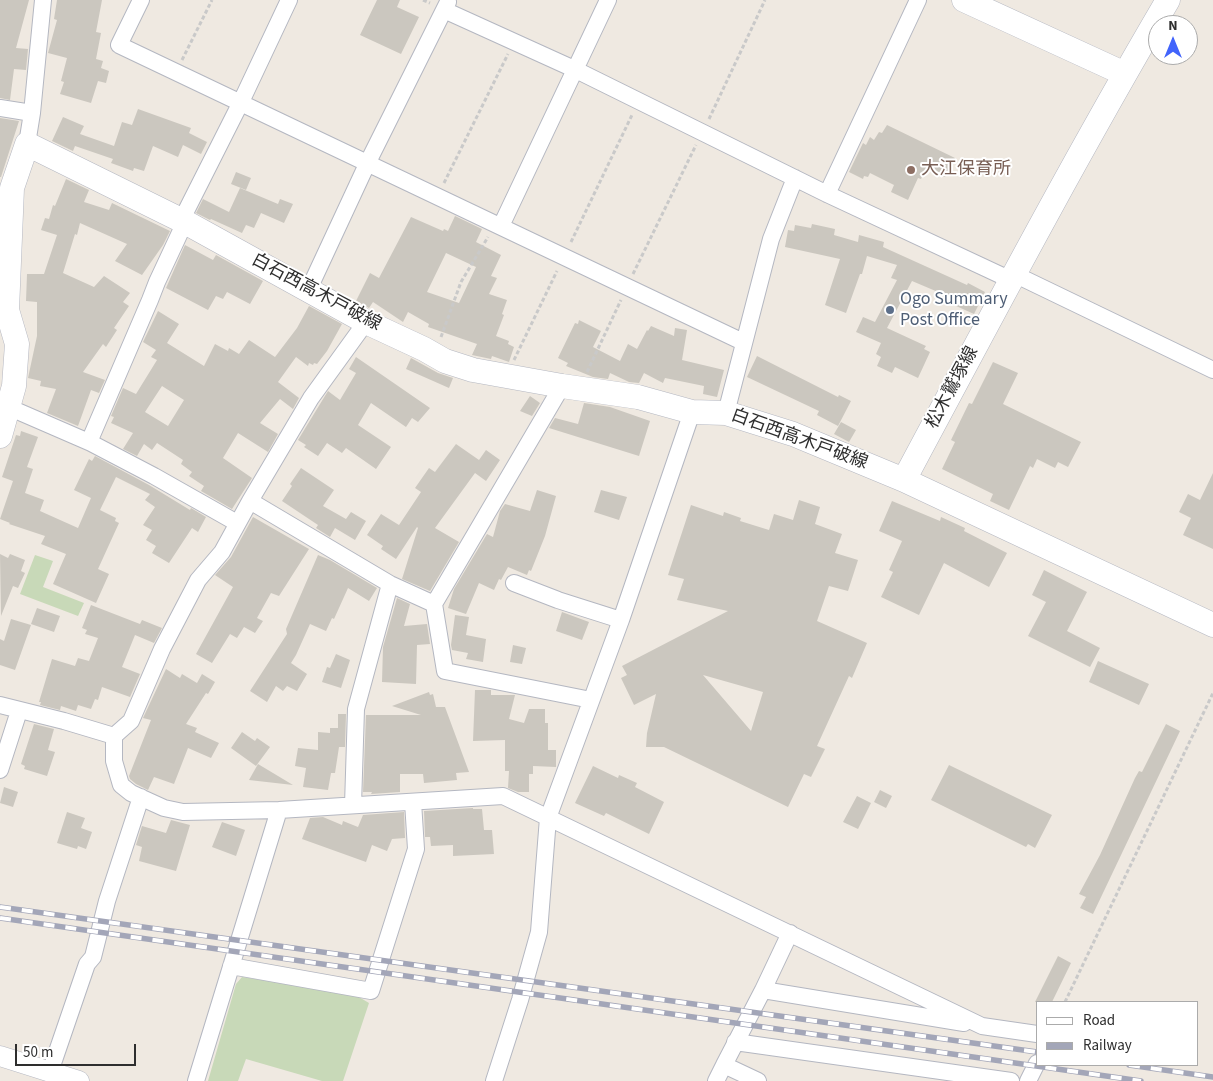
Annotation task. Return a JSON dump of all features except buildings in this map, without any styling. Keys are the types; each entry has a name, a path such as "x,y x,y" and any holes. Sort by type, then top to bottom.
{"main road":[{"path":"964,0 1125,74 1168,0"},
{"name":"松木鷲塚線","path":"904,480 1125,74"},
{"path":"0,436 14,386 17,344 7,310 6,202 27,144"},
{"name":"白石西高木戸破線","path":"27,144 183,222 309,289 366,322 445,361 473,370 571,388 638,397 692,412 726,413 793,434 904,480"},
{"path":"904,480 1213,625"}],"street":[{"path":"27,144 32,113 43,0"},
{"path":"141,0 119,45 743,342"},
{"path":"89,442 183,222 289,0"},
{"path":"498,225 608,0"},
{"path":"827,194 918,0"},
{"path":"309,289 368,162 446,5 513,42 639,101 827,194 1013,277 1213,370"},
{"path":"0,108 32,113"},
{"path":"726,413 771,239 795,178"},
{"path":"366,322 311,398 237,523 222,552 198,580 162,650 131,721 114,736 114,761 120,785 130,793 164,808 183,812 279,810 503,796 982,1026"},
{"path":"571,388 434,604 445,671 591,700"},
{"path":"8,407 89,442 237,523"},
{"path":"494,1081 539,932 548,818 621,620 692,412"},
{"path":"250,501 390,584 434,604"},
{"path":"514,582 558,600 621,620"},
{"path":"353,806 356,709 390,584"},
{"path":"0,706 64,721 114,736"},
{"path":"0,770 19,711"},
{"path":"50,1072 87,964 93,957 107,901 140,797"},
{"path":"231,966 372,992 416,849 413,802"},
{"path":"196,1081 279,810"},
{"path":"716,1081 790,933"},
{"path":"763,990 1036,1034"},
{"path":"735,1042 1011,1081"},
{"path":"0,1056 79,1081"},
{"path":"724,1065 758,1081"},
{"path":"1028,1081 1036,1065"}],"path":[{"path":"176,72 212,0"},
{"path":"571,388 627,286 765,0"},
{"path":"437,196 513,42"},
{"path":"567,250 639,101"},
{"path":"434,354 461,282 498,225"},
{"path":"506,376 559,267"},
{"path":"1065,1001 1213,693"}],"green space":[{"path":"35,555 53,561 43,587 84,603 78,616 20,594"},
{"path":"242,977 352,993 369,1003 343,1081 322,1081 246,1059 238,1081 208,1081 236,984"}],"railway":[{"path":"0,907 1036,1052"},
{"path":"0,918 1141,1081"},
{"path":"1136,1066 1213,1077"}],"place":[{"name":"大江保育所","path":"911,170"},
{"name":"Ogo Summary Post Office","path":"890,310"}]}
